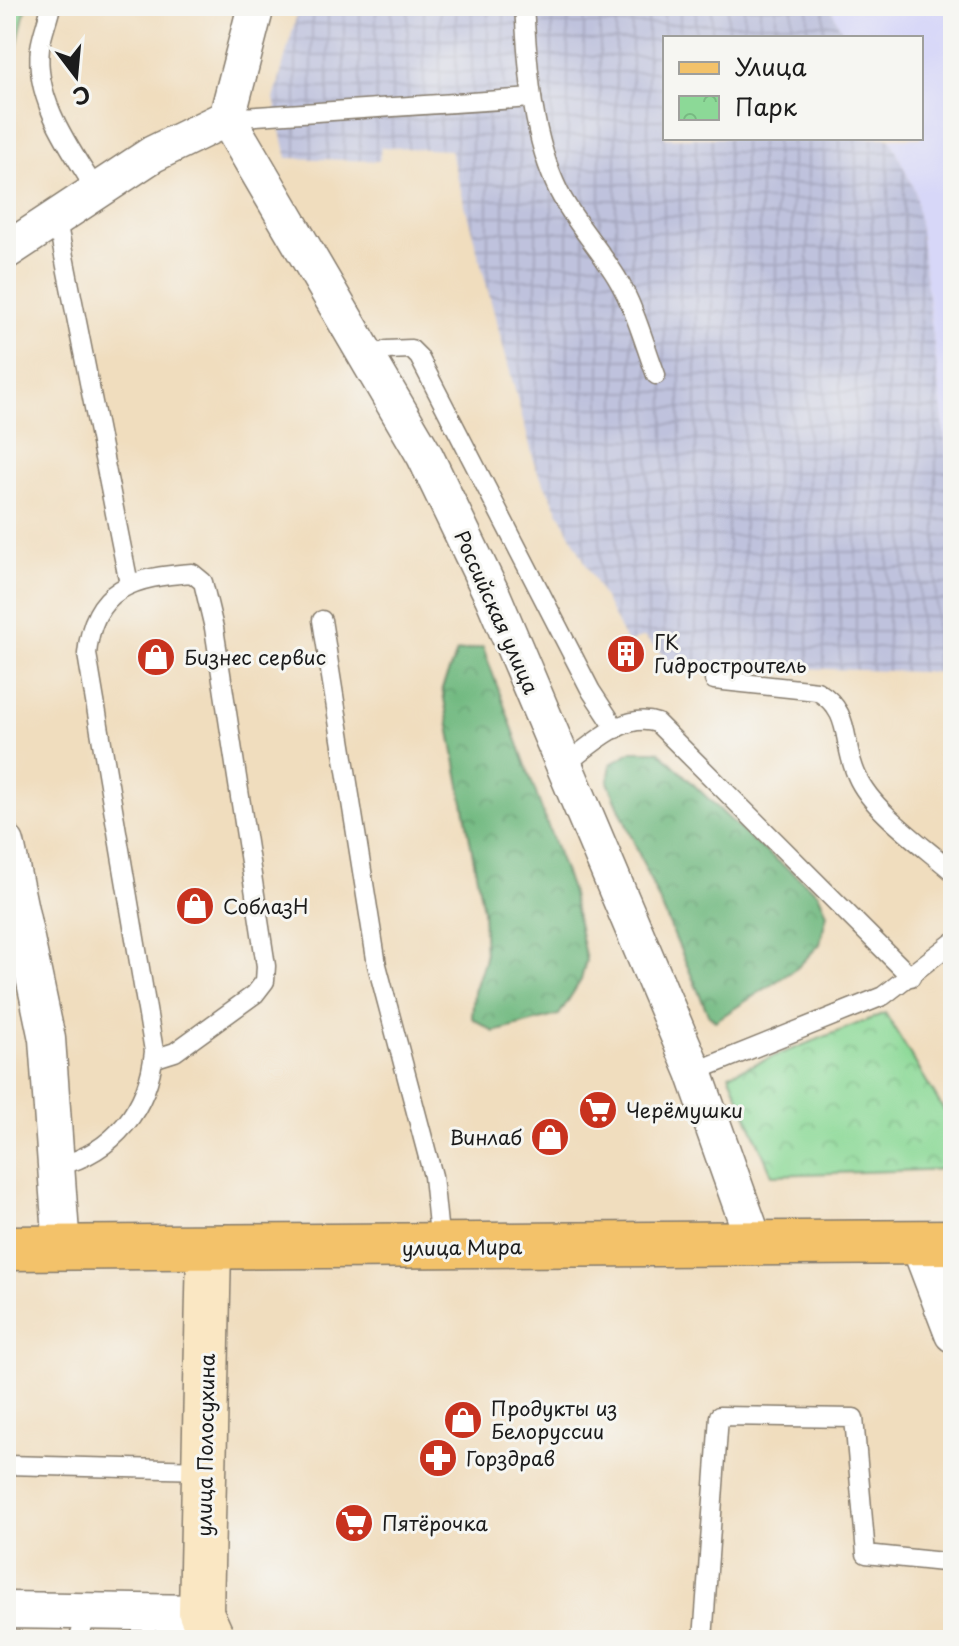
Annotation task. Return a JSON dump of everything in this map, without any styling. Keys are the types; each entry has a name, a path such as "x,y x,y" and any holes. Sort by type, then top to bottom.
{"main road":[{"name":"улица Мира","path":"6,1248 440,1248 754,1241 935,1242"}],"street":[{"path":"6,251 153,154 227,118 256,6"},
{"name":"Российская улица","path":"227,118 432,470 493,597 694,1072 754,1241"},
{"path":"6,843 47,1039 62,1249"},
{"path":"935,1242 953,1334"},
{"name":"улица Полосухина","path":"207,1626 205,1470 209,1249"},
{"path":"6,1610 84,1625 207,1626"}],"lane":[{"path":"51,6 40,50 45,88 55,123 96,190"},
{"path":"524,6 532,98 548,164 559,191 617,277 656,375"},
{"path":"227,118 532,98"},
{"path":"56,216 129,584"},
{"path":"368,358 399,348 411,349 419,357 591,691 616,729"},
{"path":"58,1166 91,1154 122,1129 141,1104 151,1080 153,1059 152,1020 87,654 90,625 99,609 129,584 141,578 192,573 203,582 214,628 266,966 265,981 255,994 175,1052 153,1059"},
{"path":"322,620 377,965 433,1176 440,1248"},
{"path":"714,680 817,691 836,705 843,716 851,762 867,795 953,872"},
{"path":"564,765 634,720 657,723 911,977"},
{"path":"694,1072 883,996 953,942"},
{"path":"703,1640 719,1416 854,1418 866,1554 953,1563"},
{"path":"6,1465 205,1470"}],"shaded area":[{"path":"299,6 830,6 844,36 663,36 663,140 891,140 915,192 948,464 953,464 953,673 672,664 644,637 627,643 536,468 450,150 381,147 379,161 287,158 274,99"},
{"path":"830,6 953,6 953,464 948,464 915,192 891,140 923,140 923,36 844,36"}],"green space":[{"path":"6,6 26,6 13,63 6,61"},
{"path":"483,647 571,890 586,960 581,980 559,1015 494,1032 472,1018 474,992 485,958 483,910 442,688 457,652"},
{"path":"632,751 659,751 750,839 818,893 827,913 820,944 797,968 715,1021 708,1014 608,782 611,764"},
{"path":"885,1013 953,1125 953,1169 772,1175 729,1074"}],"place":[{"name":"ГК Гидростроитель","path":"626,654"},
{"name":"Бизнес сервис","path":"156,657"},
{"name":"СоблазН","path":"195,906"},
{"name":"Черёмушки","path":"598,1110"},
{"name":"Винлаб","path":"550,1137"},
{"name":"Продукты из Белоруссии","path":"463,1420"},
{"name":"Горздрав","path":"438,1458"},
{"name":"Пятёрочка","path":"354,1523"}]}
